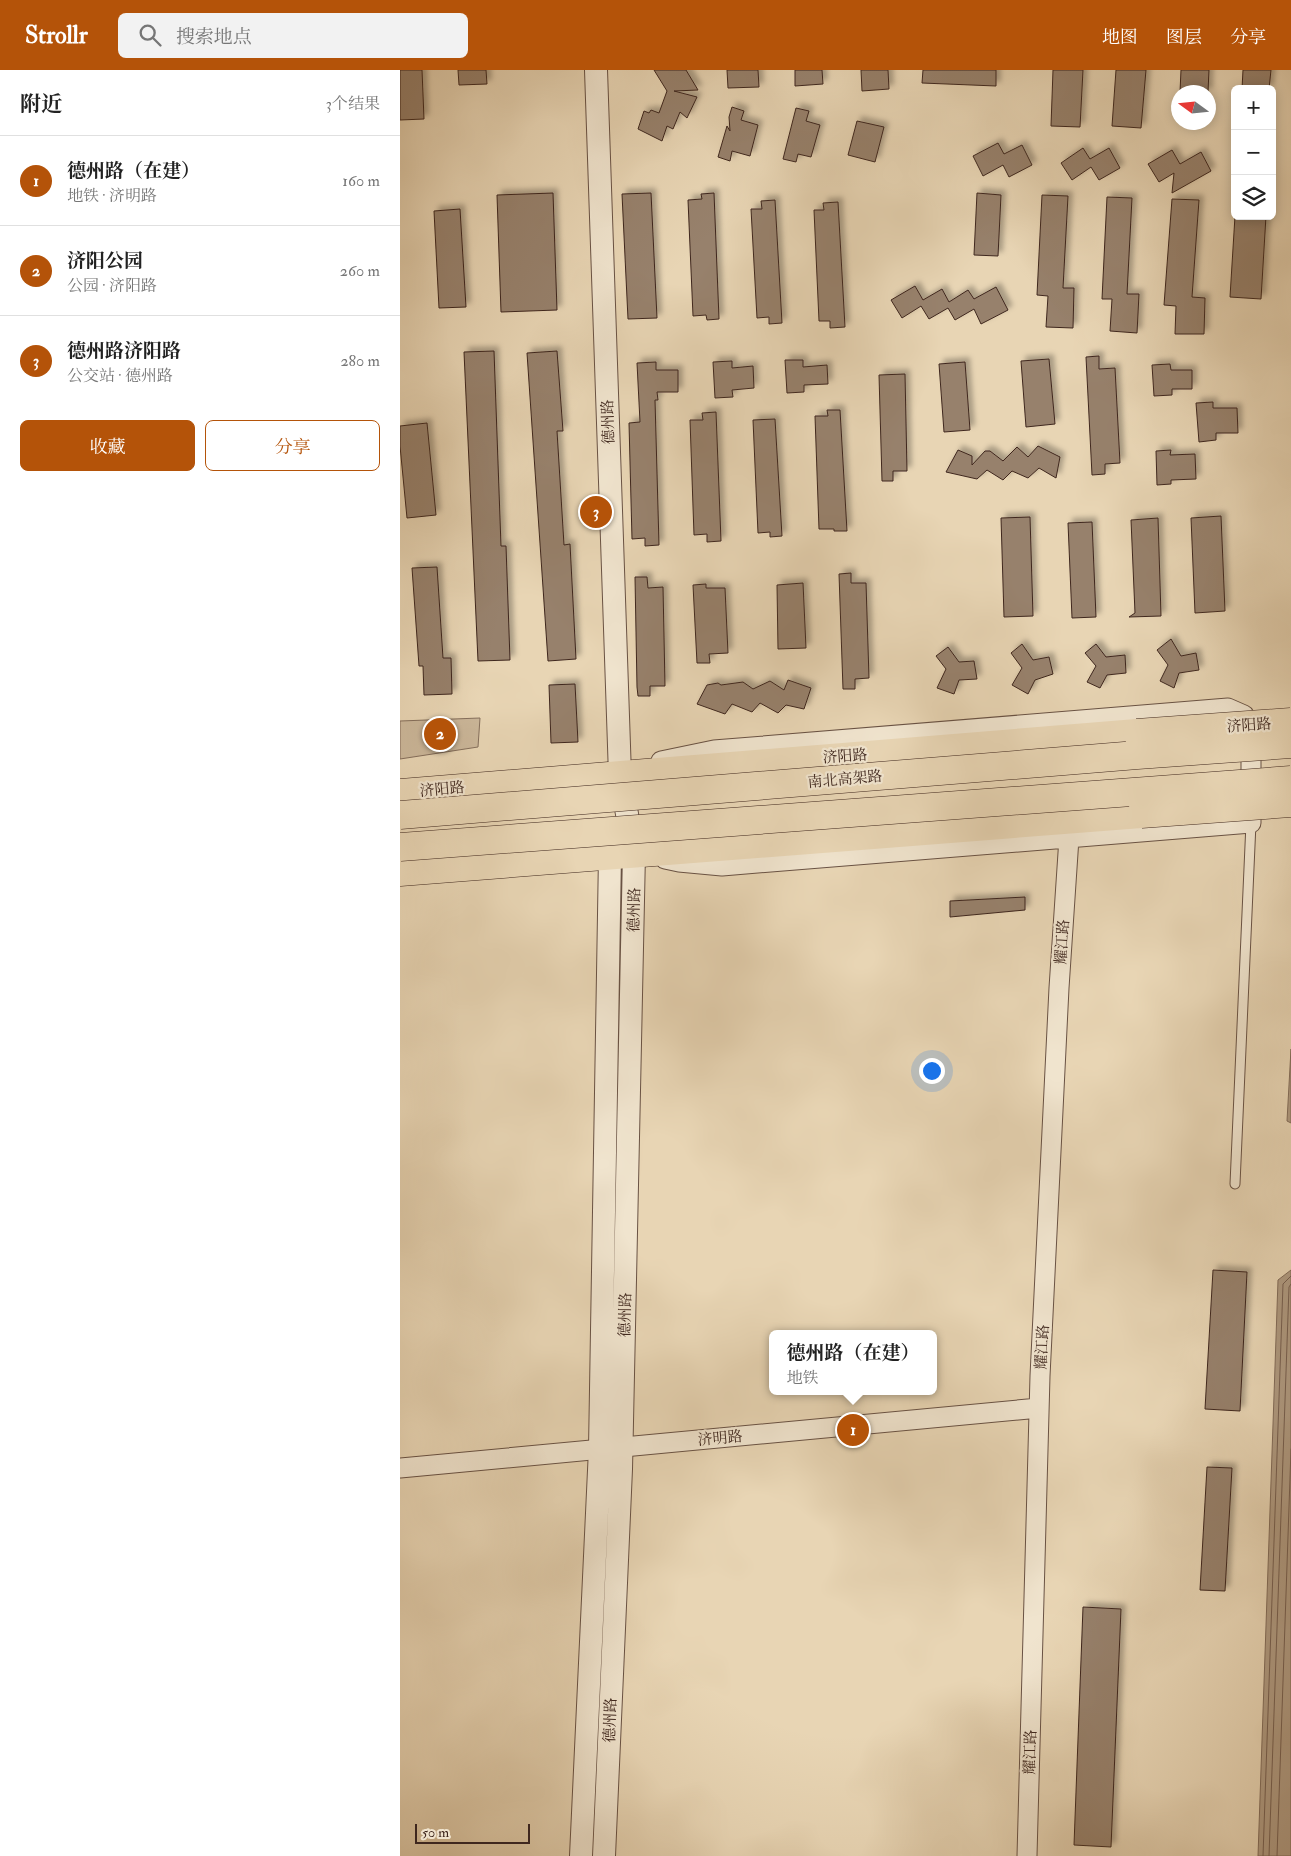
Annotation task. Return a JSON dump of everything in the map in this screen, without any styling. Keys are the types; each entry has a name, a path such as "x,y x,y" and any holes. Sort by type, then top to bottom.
{"main road":[{"name":"济阳路","path":"400,793 1291,722"},
{"name":"南北高架路","path":"400,815 1291,744"},
{"path":"400,847 1291,780"},
{"path":"400,872 1291,803"}],"street":[{"name":"德州路","path":"596,70 622,854 604,1856"},
{"path":"620,775 667,759 714,750 1228,708 1244,715 1251,730 1251,823 722,866 622,854"},
{"name":"耀江路","path":"1027,1856 1039,1408 1059,988 1069,838"},
{"name":"济明路","path":"400,1468 1039,1408"},
{"name":"德州路","path":"581,1856 611,1448"}],"lane":[{"path":"1235,1184 1251,823"}],"shaded area":[{"path":"480,718 478,747 400,759 400,721"}],"water":[{"path":"1291,1049 1291,1123 1287,1121"},
{"path":"1291,1270 1291,1856 1258,1856 1278,1280"}],"building":[{"path":"400,70 422,70 424,119 400,120"},
{"path":"458,70 486,70 487,84 459,85"},
{"path":"654,70 686,70 698,90 674,91 697,97 687,118 680,112 673,129 667,126 662,141 638,129 644,111 649,113 651,110 659,113 667,91"},
{"path":"727,70 758,70 759,87 728,88"},
{"path":"795,70 822,70 823,84 795,86"},
{"path":"861,70 888,70 889,89 862,91"},
{"path":"923,70 996,70 996,86 922,83"},
{"path":"1053,70 1083,70 1080,127 1051,126"},
{"path":"1116,70 1146,70 1141,128 1112,126"},
{"path":"1181,70 1209,70 1208,85 1180,85"},
{"path":"1243,70 1271,70 1269,85 1242,85"},
{"path":"732,107 744,111 741,120 758,125 750,156 732,151 730,161 718,157 727,126 730,131 729,117"},
{"path":"796,108 809,111 806,121 820,125 811,157 798,154 796,162 783,159"},
{"path":"857,121 884,127 875,162 848,155"},
{"path":"998,143 1004,154 1022,145 1032,165 1009,177 1003,165 983,176 973,156"},
{"path":"1083,148 1090,159 1109,148 1120,168 1099,180 1091,167 1072,180 1061,163"},
{"path":"1172,150 1180,164 1201,152 1211,171 1172,193 1174,173 1159,182 1148,164"},
{"path":"553,193 557,310 501,312 497,195"},
{"path":"651,193 657,318 628,319 622,194"},
{"path":"714,193 719,319 707,320 706,315 693,316 688,200 702,199 701,194"},
{"path":"977,193 1001,195 998,256 974,255"},
{"path":"1042,195 1068,196 1063,288 1074,288 1073,328 1046,327 1048,296 1037,295"},
{"path":"1107,197 1132,198 1127,294 1139,294 1137,333 1110,331 1112,299 1102,299"},
{"path":"1172,199 1199,200 1192,297 1205,298 1204,334 1175,334 1176,306 1164,305"},
{"path":"775,200 782,323 769,324 769,317 757,318 751,209 762,209 761,201"},
{"path":"838,202 845,327 830,328 830,321 819,321 814,210 824,210 823,203"},
{"path":"460,209 466,307 439,308 434,211"},
{"path":"1235,220 1266,220 1261,299 1230,297"},
{"path":"915,286 923,300 942,289 949,302 968,290 974,299 996,287 1008,310 981,324 974,309 955,320 948,308 929,319 921,306 902,318 891,300"},
{"path":"494,351 501,546 506,546 510,660 478,661 464,352"},
{"path":"557,351 563,431 557,431 564,545 570,544 576,659 548,661 527,353"},
{"path":"1099,356 1099,369 1115,368 1120,463 1105,464 1105,474 1092,475 1086,357"},
{"path":"1049,359 1055,424 1026,427 1021,361"},
{"path":"785,360 803,360 803,367 827,365 828,384 804,385 804,392 787,393"},
{"path":"732,361 732,368 753,366 754,388 732,390 733,397 715,398 713,362"},
{"path":"656,362 656,370 678,370 678,392 657,392 658,400 655,400 659,545 645,546 645,538 632,539 629,423 640,422 637,363"},
{"path":"965,362 970,430 944,432 939,364"},
{"path":"1170,364 1171,370 1192,370 1192,389 1172,389 1172,395 1154,396 1152,365"},
{"path":"905,374 907,471 893,471 893,481 882,481 879,375"},
{"path":"1213,402 1213,408 1237,408 1238,433 1216,433 1216,440 1199,442 1196,403"},
{"path":"827,410 840,410 847,531 819,529 815,416 828,416"},
{"path":"716,412 721,541 707,542 707,534 694,535 690,420 703,420 702,413"},
{"path":"775,419 782,536 770,537 770,532 758,533 753,420"},
{"path":"427,423 436,515 407,518 400,446 400,426"},
{"path":"1038,446 1060,457 1056,478 1039,468 1028,478 1012,471 1003,480 987,470 977,479 946,472 958,450 972,456 972,465 985,451 990,451 1003,461 1017,447 1028,457"},
{"path":"1171,450 1170,455 1195,454 1196,479 1171,480 1171,484 1157,485 1156,451"},
{"path":"1221,516 1225,611 1195,613 1191,518"},
{"path":"1030,517 1033,616 1004,617 1001,518"},
{"path":"1158,518 1161,616 1129,617 1135,613 1131,520"},
{"path":"1092,522 1096,617 1072,618 1068,523"},
{"path":"437,567 443,658 451,658 452,694 424,695 423,666 419,666 412,568"},
{"path":"851,573 851,583 866,583 869,678 855,679 855,689 843,689 839,574"},
{"path":"635,577 647,577 648,588 663,587 665,686 650,686 650,696 638,696"},
{"path":"803,583 806,648 778,649 777,585"},
{"path":"706,584 706,588 725,588 728,653 709,654 710,663 697,663 693,585"},
{"path":"1171,639 1181,656 1196,653 1199,670 1179,673 1174,688 1160,681 1168,665 1157,650"},
{"path":"1022,644 1033,660 1049,657 1053,674 1035,680 1028,694 1012,685 1022,668 1011,653"},
{"path":"1096,644 1106,657 1125,655 1126,673 1107,675 1100,688 1087,682 1096,666 1085,653"},
{"path":"948,647 959,662 974,661 977,679 959,680 954,694 937,688 946,669 936,656"},
{"path":"788,680 811,688 804,709 786,705 778,713 760,703 752,712 732,704 725,714 697,704 707,685 743,682 753,689 770,681 784,690"},
{"path":"575,684 578,742 551,743 549,685"},
{"path":"1025,897 1025,910 950,917 950,901"},
{"path":"1213,1270 1247,1272 1240,1411 1205,1409"},
{"path":"1207,1467 1232,1468 1225,1591 1200,1590"},
{"path":"1083,1607 1121,1609 1111,1847 1074,1845"}],"place":[{"name":"德州路济阳路","path":"596,512"},
{"name":"济阳公园","path":"440,734"},
{"name":"德州路（在建）","path":"853,1430"}]}
